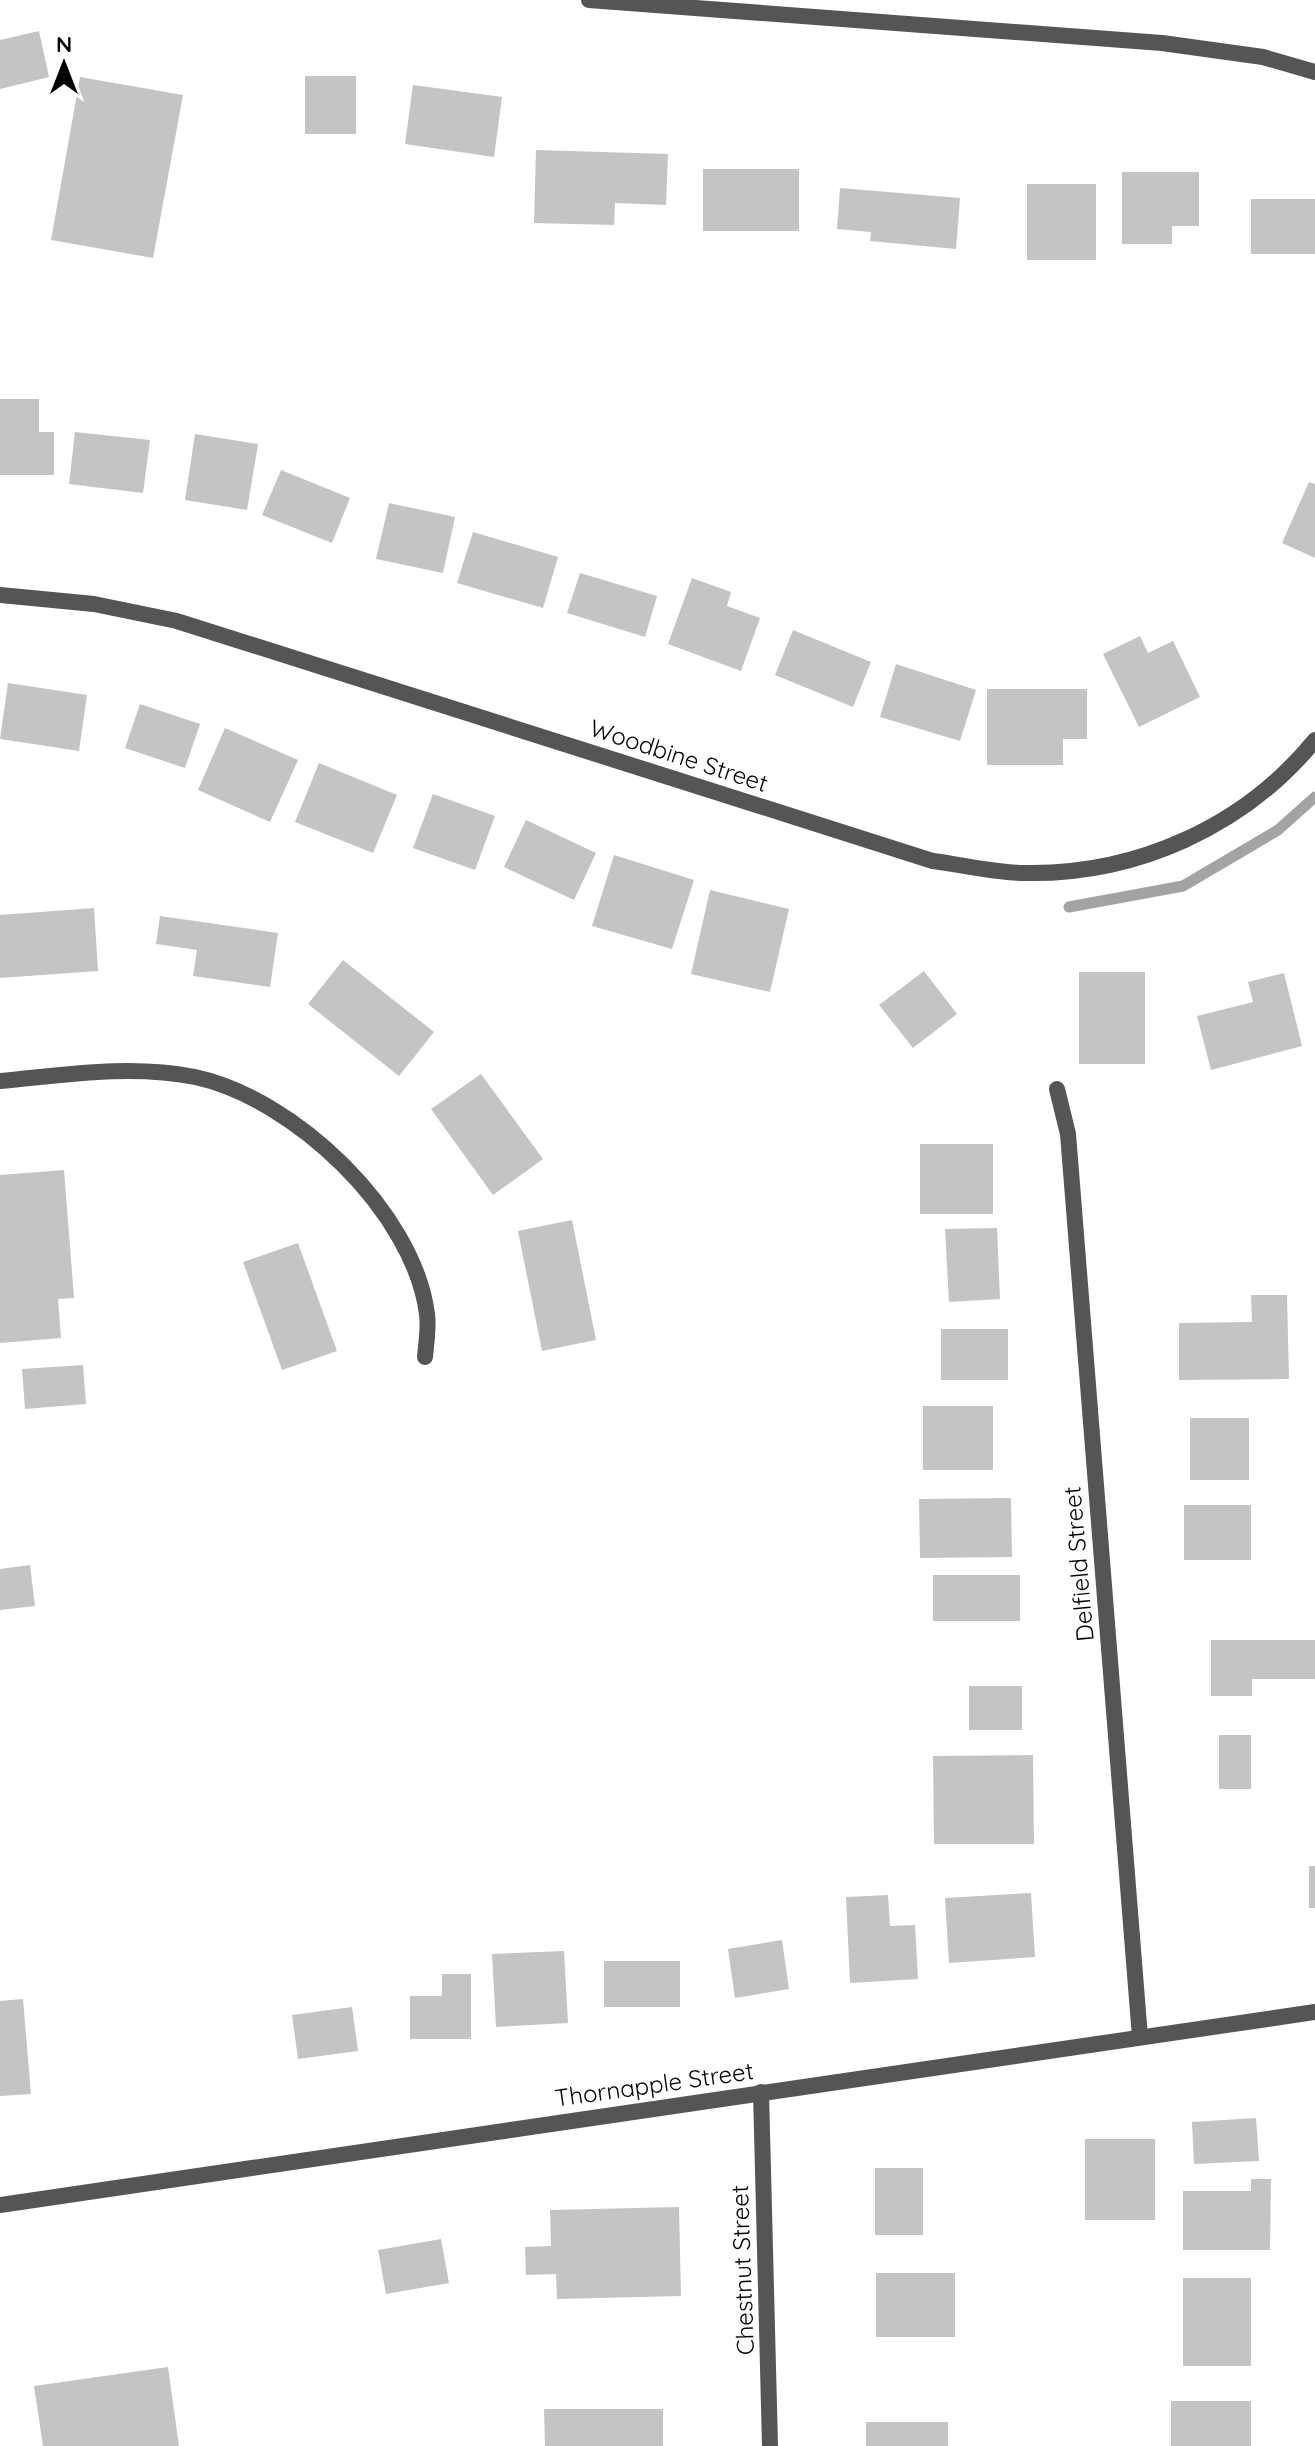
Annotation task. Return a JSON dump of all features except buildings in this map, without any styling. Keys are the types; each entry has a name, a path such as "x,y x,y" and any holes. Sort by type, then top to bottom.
{"street":[{"path":"589,0 1162,43 1263,57 1315,72"},
{"name":"Woodbine Street","path":"0,595 94,604 177,621 933,861 1023,873 1106,868 1162,851 1233,815 1297,763 1315,740"},
{"path":"0,1081 113,1070 195,1077 254,1097 308,1133 372,1195 413,1264 427,1315 425,1357"},
{"name":"Delfield Street","path":"1057,1089 1068,1134 1140,2037"},
{"name":"Thornapple Street","path":"0,2205 1315,2012"},
{"name":"Chestnut Street","path":"761,2092 770,2446"}],"waterway":[{"path":"1069,907 1183,886 1278,830 1315,797"}]}
